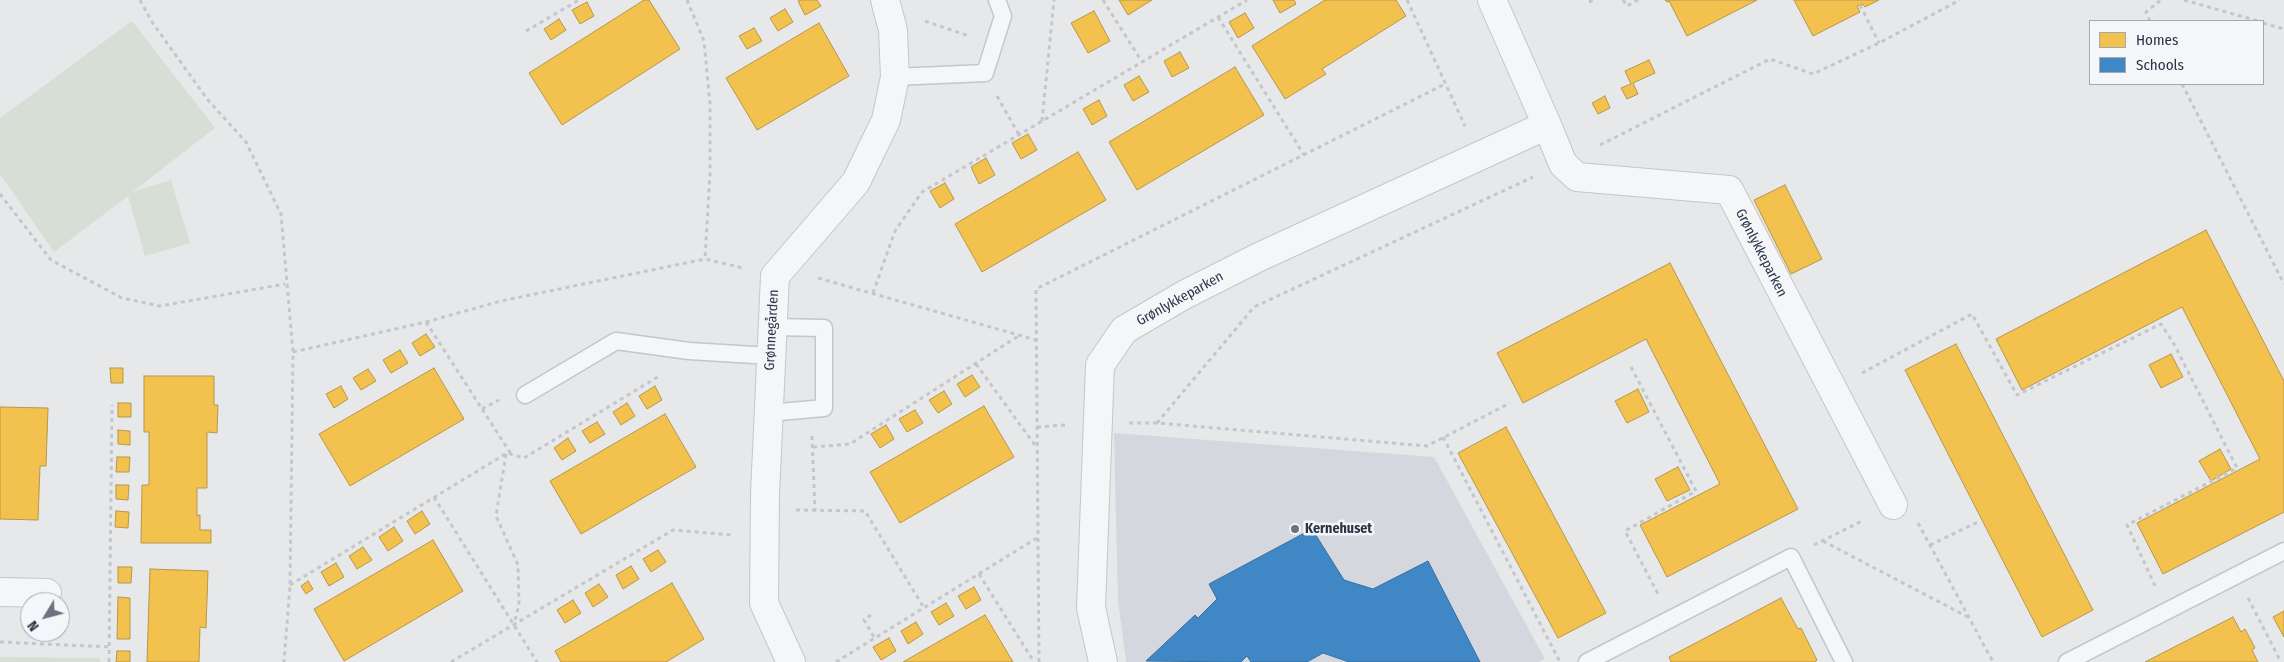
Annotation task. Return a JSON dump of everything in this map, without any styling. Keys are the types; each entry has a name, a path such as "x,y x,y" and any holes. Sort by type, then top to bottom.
{"street":[{"path":"778,272 856,182 886,120 895,78 893,30 885,0"},
{"name":"Grønlykkeparken","path":"1492,0 1563,164 1577,177 1729,190 1893,505"},
{"name":"Grønlykkeparken","path":"1103,662 1091,608 1097,496 1097,424 1100,365 1124,330 1184,295 1259,257 1546,125"},
{"name":"Grønnegården","path":"778,272 771,356 765,510 764,603 791,662"},
{"path":"0,592 20,592"}],"lane":[{"path":"895,78 985,73 1003,16 997,0"},
{"path":"769,413 824,408 824,328 773,327"},
{"path":"525,395 616,341 700,352 771,356"},
{"path":"2067,662 2284,551"},
{"path":"1587,662 1791,557 1844,662"}],"path":[{"path":"140,0 152,22 207,99 246,142 281,214 285,284 293,352 290,585 284,662"},
{"path":"526,31 579,0"},
{"path":"687,0 704,41 710,104 710,173 705,259"},
{"path":"1042,121 1054,0"},
{"path":"1104,0 1142,62"},
{"path":"873,293 895,231 922,192 1247,0"},
{"path":"1407,0 1479,156"},
{"path":"1589,2 1594,0"},
{"path":"1624,0 1627,6 1638,0"},
{"path":"2150,20 2146,12 2161,0"},
{"path":"2184,0 2254,20"},
{"path":"1860,4 1879,43"},
{"path":"1218,17 1304,154"},
{"path":"2264,23 2284,29"},
{"path":"985,73 1019,135"},
{"path":"2183,85 2284,284"},
{"path":"0,194 51,260 122,298 160,306 285,284"},
{"path":"293,352 426,322 501,301 705,259 778,272 873,293 1036,340"},
{"path":"1832,389 1972,314 2018,395 2161,324 2174,344 2237,468 2127,525 2167,611"},
{"path":"426,322 509,454 524,458 700,352"},
{"path":"813,447 850,444 1021,335"},
{"path":"976,364 1037,449"},
{"path":"1631,367 1696,491 1625,531 1671,619"},
{"path":"1097,424 1157,423 1427,446 1510,404"},
{"path":"110,662 112,405"},
{"path":"812,409 815,511"},
{"path":"1443,437 1560,662"},
{"path":"290,585 434,496 509,454"},
{"path":"509,454 496,516 518,565 519,605 514,624"},
{"path":"434,496 537,662"},
{"path":"1791,557 1905,499 1993,662"},
{"path":"765,510 865,511 924,608"},
{"path":"1930,545 1980,521"},
{"path":"450,662 673,530 765,538"},
{"path":"836,662 1037,538"},
{"path":"1822,541 1969,618"},
{"path":"980,574 1034,662"},
{"path":"2237,575 2281,662"},
{"path":"872,614 864,620 875,638"},
{"path":"0,642 111,647"}],"shaded area":[{"path":"132,21 215,128 132,192 171,180 190,243 145,256 128,196 54,252 0,174 0,118"},
{"name":"Kernehuset","path":"1114,433 1434,457 1545,659 1539,662 1126,662 1118,600"},
{"path":"0,657 100,658 100,662 0,662"}],"building: Homes":[{"path":"644,0 649,0 680,49 562,125 529,73"},
{"path":"817,0 821,6 805,15 798,1"},
{"path":"1119,0 1152,0 1128,15"},
{"path":"1273,0 1294,0 1296,4 1280,13"},
{"path":"1325,0 1396,0 1406,16 1322,69 1326,74 1285,99 1252,46"},
{"path":"1665,0 1757,0 1687,36 1669,1"},
{"path":"1794,0 1879,0 1865,7 1862,4 1857,6 1860,12 1813,36"},
{"path":"587,2 594,16 580,24 572,10"},
{"path":"785,9 793,22 778,31 770,18"},
{"path":"1094,11 1110,41 1088,53 1071,23"},
{"path":"1245,13 1254,28 1238,38 1229,22"},
{"path":"559,19 566,30 551,40 544,29"},
{"path":"819,23 849,76 757,130 726,78"},
{"path":"754,28 762,41 747,49 739,36"},
{"path":"1180,52 1189,68 1172,77 1164,61"},
{"path":"1649,60 1655,73 1633,83 1638,94 1627,99 1621,88 1631,84 1625,71"},
{"path":"1235,67 1264,115 1137,190 1109,142"},
{"path":"1139,76 1149,92 1133,101 1124,85"},
{"path":"1605,96 1610,108 1598,114 1592,103"},
{"path":"1099,100 1107,116 1092,125 1083,109"},
{"path":"1028,134 1037,150 1021,159 1012,143"},
{"path":"1078,152 1106,200 982,272 955,224"},
{"path":"986,158 995,175 979,184 971,167"},
{"path":"945,183 954,199 940,208 930,191"},
{"path":"1785,185 1822,259 1791,274 1754,200"},
{"path":"2206,230 2284,381 2284,512 2163,574 2137,523 2260,459 2182,307 2022,390 1996,339"},
{"path":"1670,263 1798,509 1667,577 1640,525 1720,484 1646,339 1523,403 1497,353"},
{"path":"426,334 435,347 420,356 412,343"},
{"path":"1956,344 2093,610 2042,637 1905,370"},
{"path":"400,350 408,363 391,373 383,360"},
{"path":"2171,354 2183,377 2161,388 2149,365"},
{"path":"110,368 123,368 123,383 111,383"},
{"path":"434,368 464,419 350,486 319,434"},
{"path":"368,369 376,381 361,390 353,378"},
{"path":"972,375 980,387 965,397 957,384"},
{"path":"144,376 214,376 214,405 218,405 217,433 207,432 207,488 197,488 197,516 200,515 200,530 211,530 211,543 141,543 142,485 149,485 149,432 144,432"},
{"path":"341,386 348,399 334,408 326,394"},
{"path":"655,386 662,400 647,409 639,396"},
{"path":"1638,389 1649,412 1627,423 1615,401"},
{"path":"944,391 952,404 938,413 929,400"},
{"path":"118,403 131,403 131,417 118,417"},
{"path":"627,403 635,416 621,425 613,412"},
{"path":"984,406 1014,457 900,523 870,472"},
{"path":"0,407 48,408 46,466 40,466 38,520 0,519"},
{"path":"915,410 923,423 907,432 899,419"},
{"path":"665,414 696,467 581,534 550,481"},
{"path":"597,422 605,434 590,443 582,431"},
{"path":"886,425 894,439 880,448 871,434"},
{"path":"1506,427 1606,613 1558,638 1458,453"},
{"path":"118,430 130,431 130,445 118,444"},
{"path":"568,438 576,451 562,460 554,448"},
{"path":"2220,449 2231,469 2211,481 2199,461"},
{"path":"117,457 130,457 129,472 116,472"},
{"path":"1678,467 1690,490 1667,501 1655,479"},
{"path":"116,485 129,485 128,500 116,499"},
{"path":"116,511 129,512 128,528 115,527"},
{"path":"422,511 430,524 415,534 407,521"},
{"path":"394,527 403,541 388,551 379,537"},
{"path":"433,540 463,591 344,661 314,609"},
{"path":"363,547 372,560 357,569 349,556"},
{"path":"658,550 666,562 651,572 643,559"},
{"path":"336,563 344,577 329,586 321,572"},
{"path":"631,566 639,579 623,589 616,575"},
{"path":"118,567 132,567 131,583 118,583"},
{"path":"150,569 208,571 206,628 200,627 199,662 147,662"},
{"path":"308,581 313,589 306,594 301,586"},
{"path":"672,583 704,639 666,662 561,662 555,651"},
{"path":"599,584 608,597 593,607 585,593"},
{"path":"974,587 981,600 966,609 958,596"},
{"path":"118,597 130,598 130,639 117,639"},
{"path":"1781,598 1798,629 1801,628 1817,660 1815,662 1671,662 1669,657"},
{"path":"573,600 581,613 565,623 557,610"},
{"path":"946,603 954,616 939,625 931,612"},
{"path":"2284,611 2284,637 2273,617"},
{"path":"985,615 1013,662 903,662"},
{"path":"2233,617 2241,632 2245,629 2255,648 2252,650 2258,662 2145,662"},
{"path":"916,622 923,634 908,644 901,631"},
{"path":"889,638 896,651 881,660 873,647"},
{"path":"117,651 130,651 130,662 116,662"}],"building: Schools":[{"path":"1312,529 1344,580 1373,589 1428,561 1480,662 1349,662 1323,653 1307,662 1251,662 1247,656 1241,662 1146,661 1195,615 1198,618 1217,599 1209,584"}],"place":[{"name":"Kernehuset","path":"1295,529"}]}
